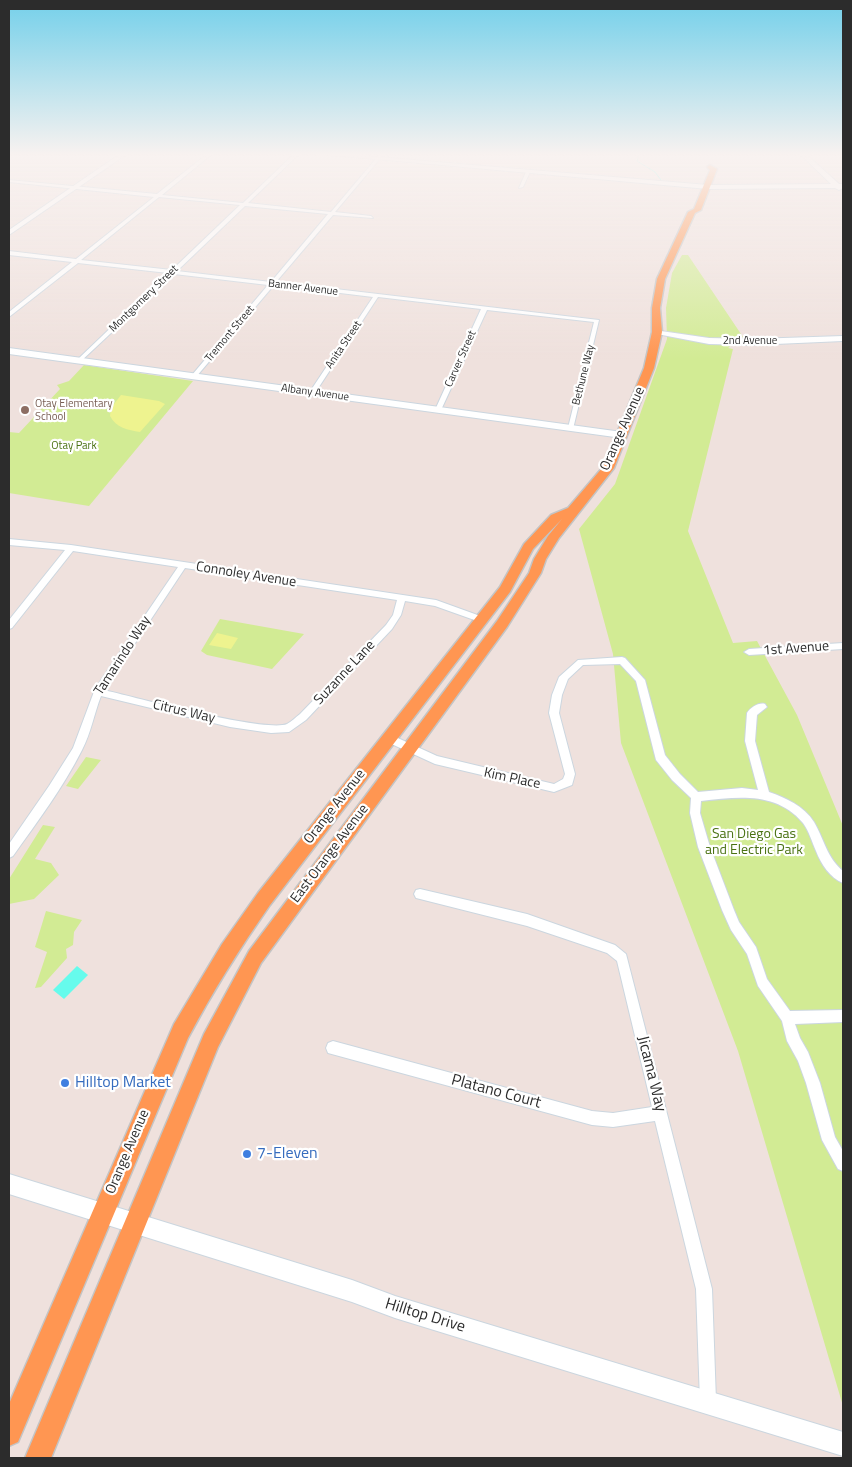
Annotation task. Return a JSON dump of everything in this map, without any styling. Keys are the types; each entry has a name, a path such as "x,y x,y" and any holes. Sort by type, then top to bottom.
{"main road":[{"path":"9,233 24,222"},
{"name":"Orange Avenue","path":"9,1433 181,1031 210,980 264,899 480,618 505,589 528,547 555,518 572,511 608,468 649,368 657,332 656,308 661,279 687,222"},
{"name":"2nd Avenue","path":"657,332 709,341 745,342 843,339"},
{"name":"Albany Avenue","path":"9,351 622,435"},
{"name":"East Orange Avenue","path":"134,1224 211,1041 255,957 286,912 500,627 535,573 545,551 567,522 572,511"},
{"path":"480,618 500,627"},
{"name":"Hilltop Drive","path":"9,1184 352,1291 395,1307 708,1401 843,1444"},
{"path":"38,1458 134,1224"}],"street":[{"path":"9,315 124,222"},
{"name":"Montgomery Street","path":"79,361 224,222"},
{"name":"Tremont Street","path":"194,376 325,222"},
{"name":"Banner Avenue","path":"9,253 597,321"},
{"name":"Anita Street","path":"312,393 376,296"},
{"name":"Carver Street","path":"438,410 485,308"},
{"name":"Bethune Way","path":"571,428 597,321"},
{"name":"Connoley Avenue","path":"9,542 71,548 436,603 480,618"},
{"path":"9,626 71,548"},
{"name":"Tamarindo Way","path":"9,853 76,750 86,730 91,707 98,692 184,565"},
{"name":"Suzanne Lane","path":"271,729 289,728 303,717 389,627 397,615 402,598"},
{"name":"1st Avenue","path":"749,652 843,646"},
{"name":"Kim Place","path":"389,738 435,760 554,788 568,782 570,774 554,714 557,696 564,677 581,662 622,660 634,672 642,688 660,757 696,797"},
{"name":"Citrus Way","path":"98,692 230,723 271,729"},
{"path":"762,707 752,713 750,741 765,795"},
{"path":"843,878 825,860 811,826 805,818 781,801 765,795 742,792 696,797 695,813 702,838 728,910 752,950 762,982 787,1018 794,1041 803,1056 813,1083 829,1140 843,1164"},
{"name":"Jicama Way","path":"420,894 526,920 611,949 622,958 704,1289 708,1401"},
{"path":"787,1018 843,1016"},
{"name":"Platano Court","path":"333,1048 592,1118 613,1120 661,1112"}],"green space":[{"name":"San Diego Gas and Electric Park","path":"682,255 688,255 743,337 728,348 733,349 688,531 733,643 757,641 797,715 843,826 843,1406 738,1051 621,743 613,654 579,529 615,484 667,339 666,308 672,273"},
{"name":"Otay Park","path":"84,365 193,381 89,506 9,493 9,432 19,433 60,389 57,385 69,381"},
{"path":"121,395 159,401 165,404 140,432 119,426 110,416 111,408"},
{"path":"220,619 304,634 272,669 207,655 201,651"},
{"path":"217,633 238,638 231,649 209,645"},
{"path":"86,757 101,760 78,789 66,786"},
{"path":"43,825 55,827 35,859 51,863 59,875 34,899 9,904 9,879"},
{"path":"46,911 82,920 74,932 73,945 66,949 67,958 41,987 35,988 47,952 35,947"}],"water":[{"path":"77,966 88,975 64,999 53,990"}],"place":[{"name":"Otay Elementary School","path":"25,410"},
{"name":"Hilltop Market","path":"65,1083"},
{"name":"7-Eleven","path":"247,1154"}]}
